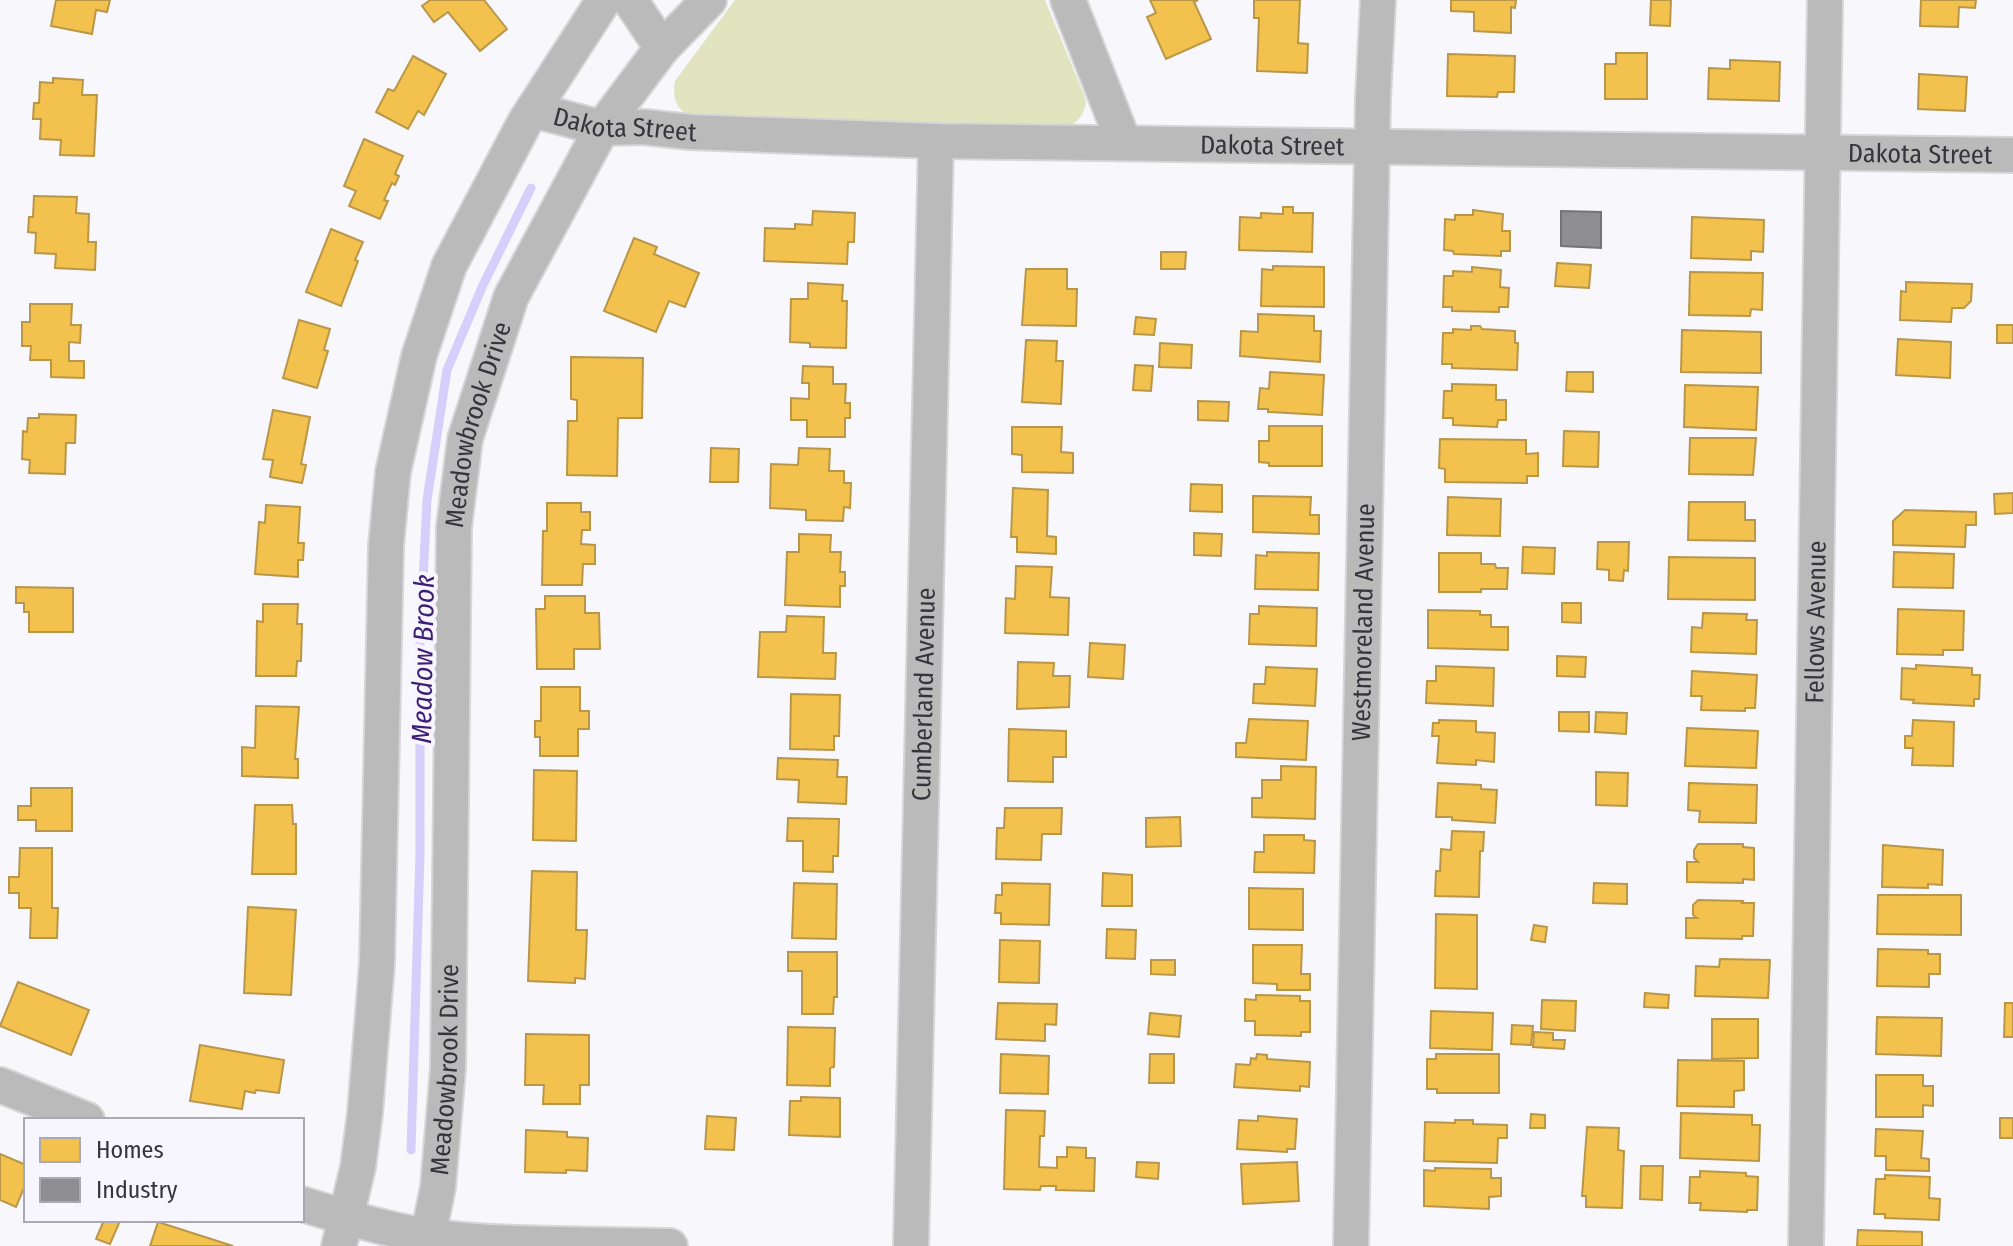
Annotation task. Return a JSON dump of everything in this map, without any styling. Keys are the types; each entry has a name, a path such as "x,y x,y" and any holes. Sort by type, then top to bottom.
{"street":[{"path":"342,1232 358,1167 377,963 386,546 393,472 419,356 449,266 533,110 604,0"},
{"path":"630,0 674,25"},
{"name":"Meadowbrook Drive","path":"428,1241 438,1187 448,1068 454,527 465,439 511,297 602,128 674,25 709,0"},
{"path":"1068,0 1124,143"},
{"name":"Westmoreland Avenue","path":"1351,1246 1378,0"},
{"name":"Fellows Avenue","path":"1806,1246 1825,0"},
{"name":"Dakota Street","path":"533,110 602,128 644,127 690,132 936,141 2013,155"},
{"name":"Cumberland Avenue","path":"911,1246 936,141"},
{"path":"0,1085 82,1118"},
{"path":"304,1205 342,1232 392,1230 428,1241 670,1246"}],"green space":[{"path":"735,0 1045,0 1086,100 1084,110 1077,121 1064,128 881,129 690,117 676,102 675,81"}],"building: Homes":[{"path":"56,0 110,0 107,12 96,10 92,34 51,26"},
{"path":"430,0 484,0 507,29 480,51 448,12 434,22 422,6"},
{"path":"1150,0 1198,0 1194,2 1211,39 1166,59 1147,17 1156,13"},
{"path":"1254,0 1300,0 1298,43 1308,44 1307,73 1257,71 1259,18 1254,18"},
{"path":"1451,0 1516,0 1515,8 1511,7 1511,33 1474,31 1474,12 1451,11"},
{"path":"1651,0 1671,0 1670,26 1650,25"},
{"path":"1921,0 1976,0 1975,8 1959,7 1958,27 1920,26"},
{"path":"1616,53 1647,53 1647,99 1605,99 1605,64 1616,64"},
{"path":"1448,54 1515,56 1514,92 1498,92 1497,97 1447,96"},
{"path":"413,56 446,74 424,115 418,111 408,129 376,112 388,89 394,91"},
{"path":"1730,60 1780,62 1779,101 1708,99 1709,68 1730,69"},
{"path":"1919,74 1967,77 1965,111 1918,109"},
{"path":"53,78 83,80 82,95 97,95 94,156 60,155 61,140 40,139 41,119 33,119 34,103 39,103 40,82 53,83"},
{"path":"364,139 403,156 395,174 399,176 384,200 388,201 380,219 349,206 356,191 344,186"},
{"path":"34,196 77,197 76,213 89,214 88,242 96,242 95,270 55,268 56,254 35,253 36,233 28,232 29,217 33,217"},
{"path":"1283,207 1293,207 1293,213 1313,213 1312,252 1239,250 1240,217 1261,218 1261,213 1283,214"},
{"path":"1473,210 1503,214 1502,231 1510,231 1510,251 1501,251 1501,256 1454,254 1453,251 1444,250 1445,219 1455,220 1455,215 1473,215"},
{"path":"813,211 855,213 854,242 848,242 847,264 764,261 765,228 795,229 795,224 812,225"},
{"path":"1692,217 1764,220 1763,252 1751,251 1751,260 1691,258"},
{"path":"331,229 363,242 341,306 306,292"},
{"path":"634,238 657,247 654,254 699,273 685,307 669,301 656,332 604,311"},
{"path":"1161,252 1186,252 1185,269 1161,269"},
{"path":"1557,263 1591,265 1589,288 1555,286"},
{"path":"1273,266 1324,267 1324,307 1261,306 1262,269 1273,270"},
{"path":"1472,267 1501,270 1500,287 1509,288 1508,307 1499,307 1499,312 1452,311 1452,307 1443,307 1444,276 1453,276 1453,271 1472,272"},
{"path":"1026,269 1067,269 1067,289 1077,289 1076,326 1022,325"},
{"path":"1690,272 1763,273 1762,310 1751,309 1750,316 1689,315"},
{"path":"1906,282 1972,284 1971,301 1964,308 1952,308 1951,322 1900,320 1901,291 1906,292"},
{"path":"808,283 843,285 842,301 847,301 846,348 810,347 810,343 790,342 791,299 808,299"},
{"path":"30,304 72,304 71,325 81,325 80,343 69,342 69,361 84,361 84,378 51,377 51,360 30,360 31,346 22,346 22,322 30,322"},
{"path":"1258,314 1314,316 1314,331 1321,331 1320,362 1240,356 1241,331 1258,332"},
{"path":"1136,317 1156,319 1154,335 1134,334"},
{"path":"299,320 330,329 324,350 328,351 317,388 283,378"},
{"path":"1997,325 2013,325 2013,343 1997,343"},
{"path":"1471,326 1515,331 1517,370 1452,368 1452,364 1442,364 1443,333 1453,333 1453,329 1471,330"},
{"path":"1682,330 1761,332 1761,373 1681,372"},
{"path":"1898,339 1951,342 1950,378 1896,375"},
{"path":"1026,340 1057,341 1056,361 1063,361 1061,404 1022,402"},
{"path":"1160,343 1192,345 1191,368 1159,367"},
{"path":"571,357 643,358 642,418 618,418 617,476 567,475 568,421 577,421 577,400 571,399"},
{"path":"1135,365 1153,366 1151,391 1133,390"},
{"path":"803,366 833,367 833,384 846,384 845,403 850,403 850,418 845,418 845,437 807,437 807,420 791,420 791,398 809,399 809,383 802,383"},
{"path":"1270,372 1324,375 1322,415 1258,409 1260,388 1269,389"},
{"path":"1567,372 1593,372 1593,392 1566,391"},
{"path":"1452,384 1496,385 1496,400 1506,400 1506,420 1498,420 1497,427 1453,425 1453,418 1443,418 1444,391 1452,391"},
{"path":"1685,385 1758,387 1756,430 1684,427"},
{"path":"1198,401 1229,402 1228,421 1198,420"},
{"path":"273,410 310,417 301,464 306,465 302,483 270,477 273,460 263,459"},
{"path":"39,414 76,415 75,443 66,443 65,474 29,473 30,460 22,459 23,431 27,432 28,418 39,418"},
{"path":"1269,426 1322,426 1322,466 1269,466 1269,463 1259,462 1259,441 1269,441"},
{"path":"1012,427 1062,427 1061,452 1073,453 1073,473 1022,472 1022,455 1012,454"},
{"path":"1564,431 1599,432 1598,467 1563,466"},
{"path":"1690,438 1756,438 1753,475 1689,474"},
{"path":"1440,439 1526,440 1526,454 1538,453 1538,476 1527,476 1527,483 1445,482 1445,469 1439,468"},
{"path":"711,448 739,449 738,482 710,482"},
{"path":"799,448 830,449 829,471 844,471 844,483 851,483 850,508 844,507 843,521 806,520 806,510 770,508 771,464 798,465"},
{"path":"1191,484 1222,485 1222,512 1190,511"},
{"path":"1013,488 1048,490 1047,536 1056,537 1056,554 1017,552 1017,537 1011,537"},
{"path":"2013,493 2013,513 1995,514 1994,494"},
{"path":"1253,496 1311,497 1310,515 1319,515 1319,534 1253,532"},
{"path":"1448,497 1501,499 1500,536 1447,535"},
{"path":"1689,502 1745,502 1745,520 1755,520 1755,541 1688,540"},
{"path":"547,503 581,503 581,512 590,512 590,530 582,530 581,544 595,545 595,564 583,564 582,585 542,585"},
{"path":"266,505 300,507 298,543 304,543 303,560 298,560 298,577 255,574 259,522 265,523"},
{"path":"1905,510 1976,512 1976,525 1966,525 1965,547 1893,545 1893,521"},
{"path":"1194,533 1222,534 1221,556 1194,555"},
{"path":"799,534 831,535 830,552 841,552 840,572 845,572 845,586 840,586 840,607 785,605 787,552 799,552"},
{"path":"1598,542 1629,542 1628,571 1624,570 1623,581 1609,580 1609,570 1597,569"},
{"path":"1523,547 1555,548 1554,574 1522,573"},
{"path":"1267,552 1319,553 1318,590 1255,589 1256,555 1267,556"},
{"path":"1894,552 1954,554 1953,588 1893,587"},
{"path":"1439,553 1481,553 1481,564 1508,568 1507,589 1439,592"},
{"path":"1669,557 1755,558 1755,600 1668,599"},
{"path":"1016,566 1052,567 1050,597 1069,598 1068,635 1005,633 1006,598 1015,599"},
{"path":"16,587 73,588 73,632 29,632 29,612 24,612 24,603 16,603"},
{"path":"545,596 585,596 585,613 599,613 600,649 574,649 574,669 537,669 536,609 545,609"},
{"path":"1562,603 1581,603 1581,623 1562,622"},
{"path":"263,604 298,604 297,624 302,624 301,661 297,661 296,676 256,676 257,621 263,622"},
{"path":"1259,606 1317,608 1316,646 1249,644 1250,614 1259,614"},
{"path":"1898,609 1964,611 1963,650 1943,650 1943,655 1897,654"},
{"path":"1428,610 1480,611 1480,615 1491,615 1491,627 1508,627 1508,650 1428,648"},
{"path":"1703,613 1747,614 1746,620 1757,620 1756,654 1691,652 1692,627 1702,628"},
{"path":"787,616 824,617 823,653 836,653 835,679 758,677 760,632 786,632"},
{"path":"1090,643 1125,645 1123,679 1088,677"},
{"path":"1557,656 1586,657 1585,677 1557,676"},
{"path":"1018,662 1054,663 1053,676 1070,676 1069,707 1017,709"},
{"path":"1916,665 1972,668 1972,675 1980,675 1979,699 1974,699 1974,706 1913,703 1914,700 1901,699 1902,668 1916,669"},
{"path":"1436,666 1494,668 1493,706 1426,703 1427,681 1436,681"},
{"path":"1266,667 1317,669 1315,706 1253,703 1254,684 1265,684"},
{"path":"1692,671 1757,675 1755,708 1745,708 1745,711 1701,710 1702,696 1691,696"},
{"path":"541,687 580,687 580,711 589,711 589,729 578,729 578,756 540,756 540,737 535,737 535,721 541,721"},
{"path":"791,694 840,695 839,736 834,736 834,750 790,749"},
{"path":"256,706 299,707 295,759 298,759 298,778 242,776 242,747 255,748"},
{"path":"1559,712 1589,712 1589,732 1559,731"},
{"path":"1596,712 1627,713 1626,734 1595,732"},
{"path":"1249,719 1308,721 1306,760 1236,757 1236,743 1246,743"},
{"path":"1439,720 1476,721 1476,732 1495,733 1494,762 1476,760 1476,765 1437,763 1439,736 1432,736 1433,723 1439,723"},
{"path":"1913,720 1954,722 1953,766 1912,765 1913,748 1905,748 1905,736 1912,736"},
{"path":"1687,728 1758,731 1756,768 1685,766"},
{"path":"1009,729 1066,731 1066,757 1053,757 1053,782 1008,781"},
{"path":"778,758 838,760 837,777 847,777 846,804 798,802 799,780 777,779"},
{"path":"1281,766 1316,767 1315,819 1252,817 1252,798 1262,798 1262,780 1281,780"},
{"path":"534,770 577,771 576,841 533,840"},
{"path":"1596,772 1628,773 1627,806 1596,805"},
{"path":"1438,783 1481,785 1481,789 1497,790 1495,823 1436,817"},
{"path":"1689,783 1757,785 1756,823 1699,822 1700,811 1688,810"},
{"path":"31,788 72,788 72,831 36,831 36,820 18,820 18,806 31,806"},
{"path":"255,805 292,805 293,824 296,824 296,874 252,874"},
{"path":"1005,808 1062,808 1061,834 1042,834 1041,860 996,859 997,828 1004,828"},
{"path":"1180,817 1181,846 1146,847 1146,818"},
{"path":"788,818 839,819 838,856 833,856 833,872 803,871 803,841 787,841"},
{"path":"1452,831 1484,832 1483,851 1480,851 1479,897 1435,896 1441,849 1451,850"},
{"path":"1264,835 1304,835 1304,840 1315,841 1314,873 1254,872 1255,852 1264,852"},
{"path":"1698,844 1743,844 1743,847 1754,848 1754,880 1743,879 1743,883 1687,882 1687,862 1698,862 1694,858 1694,850"},
{"path":"1883,845 1943,850 1942,885 1928,884 1928,888 1882,887"},
{"path":"20,848 52,848 52,908 58,908 57,938 30,938 31,908 19,908 19,893 9,893 9,877 19,877"},
{"path":"532,871 577,872 576,930 587,930 585,979 575,978 575,983 528,981"},
{"path":"1103,873 1132,875 1132,906 1102,906"},
{"path":"794,883 837,884 836,939 792,938"},
{"path":"1002,883 1050,884 1049,925 1001,924 1001,913 995,913 996,895 1002,895"},
{"path":"1594,883 1627,884 1627,904 1593,903"},
{"path":"1249,888 1303,889 1303,930 1249,929"},
{"path":"1878,895 1961,895 1961,935 1877,934"},
{"path":"1698,900 1754,903 1753,936 1742,936 1742,939 1686,938 1686,918 1697,918 1693,915 1693,905"},
{"path":"248,907 296,910 291,995 244,993"},
{"path":"1436,914 1477,915 1477,989 1435,988"},
{"path":"1534,925 1547,927 1545,942 1531,940"},
{"path":"1107,929 1136,930 1135,959 1106,958"},
{"path":"1000,940 1040,941 1039,983 999,982"},
{"path":"1253,945 1302,945 1301,974 1310,974 1310,990 1277,990 1277,984 1253,983"},
{"path":"1878,949 1928,950 1928,954 1940,954 1940,974 1929,974 1929,987 1877,986"},
{"path":"788,952 837,952 837,997 834,997 833,1014 802,1014 802,971 788,971"},
{"path":"1720,959 1770,960 1768,998 1695,996 1696,966 1719,967"},
{"path":"1151,960 1175,960 1175,975 1151,974"},
{"path":"18,982 89,1010 71,1055 0,1026"},
{"path":"1645,993 1669,995 1668,1008 1644,1007"},
{"path":"1256,995 1300,996 1300,1001 1310,1001 1310,1032 1301,1032 1301,1036 1255,1035 1255,1021 1245,1021 1245,999 1256,1000"},
{"path":"1542,1000 1576,1001 1575,1031 1541,1029"},
{"path":"998,1003 1057,1004 1056,1025 1045,1024 1045,1041 996,1039"},
{"path":"2005,1003 2013,1003 2013,1037 2004,1037"},
{"path":"1431,1011 1493,1013 1492,1050 1430,1048"},
{"path":"1150,1013 1181,1016 1179,1037 1148,1034"},
{"path":"1877,1017 1942,1018 1941,1056 1876,1054"},
{"path":"1712,1019 1758,1019 1758,1058 1712,1059"},
{"path":"1512,1025 1533,1026 1531,1045 1511,1044"},
{"path":"788,1027 835,1028 830,1086 787,1085"},
{"path":"1534,1032 1553,1033 1553,1040 1565,1040 1564,1049 1533,1047"},
{"path":"526,1034 589,1035 589,1085 580,1085 580,1104 543,1104 544,1085 525,1085"},
{"path":"200,1045 284,1060 279,1093 245,1091 242,1109 190,1101"},
{"path":"1001,1054 1049,1056 1048,1094 1000,1093"},
{"path":"1150,1054 1174,1054 1174,1083 1149,1083"},
{"path":"1257,1054 1267,1055 1267,1059 1310,1062 1309,1087 1300,1086 1300,1091 1234,1087 1236,1064 1250,1065 1251,1058 1256,1059"},
{"path":"1436,1054 1499,1054 1499,1093 1437,1093 1437,1089 1427,1089 1427,1059 1436,1059"},
{"path":"1678,1060 1744,1061 1744,1090 1734,1091 1734,1107 1677,1106"},
{"path":"1876,1075 1923,1075 1923,1086 1933,1086 1933,1106 1923,1105 1923,1117 1876,1117"},
{"path":"801,1097 840,1098 840,1137 789,1135 790,1101 801,1101"},
{"path":"1006,1110 1045,1111 1039,1167 1057,1168 1057,1157 1067,1157 1067,1147 1086,1148 1086,1158 1095,1158 1094,1191 1056,1190 1056,1186 1041,1186 1040,1190 1004,1189"},
{"path":"1681,1113 1752,1115 1752,1125 1760,1125 1759,1161 1680,1158"},
{"path":"1531,1114 1545,1115 1545,1128 1530,1128"},
{"path":"707,1116 736,1118 734,1150 705,1149"},
{"path":"1258,1116 1297,1119 1295,1149 1287,1149 1287,1152 1237,1149 1239,1120 1258,1121"},
{"path":"2000,1118 2013,1118 2013,1138 2000,1138"},
{"path":"1455,1120 1507,1125 1507,1138 1498,1138 1497,1163 1424,1161 1425,1122 1455,1123"},
{"path":"1587,1127 1619,1128 1618,1150 1624,1151 1622,1208 1586,1207 1586,1196 1582,1196"},
{"path":"1876,1129 1923,1131 1921,1158 1929,1159 1929,1171 1886,1170 1886,1156 1875,1156"},
{"path":"526,1130 567,1132 567,1137 588,1138 587,1171 525,1172"},
{"path":"0,1154 24,1164 24,1188 16,1207 0,1200"},
{"path":"1137,1162 1159,1163 1158,1179 1136,1177"},
{"path":"1297,1162 1299,1201 1243,1204 1241,1164"},
{"path":"1641,1166 1663,1166 1662,1200 1640,1199"},
{"path":"1435,1168 1491,1169 1491,1178 1501,1178 1501,1196 1489,1197 1489,1209 1424,1206 1424,1170 1435,1171"},
{"path":"1700,1171 1746,1173 1746,1176 1758,1177 1757,1210 1700,1210 1701,1203 1689,1203 1690,1177 1700,1177"},
{"path":"1885,1175 1930,1177 1929,1198 1940,1199 1939,1220 1885,1218 1885,1214 1874,1214 1876,1179 1885,1179"},
{"path":"103,1222 120,1222 110,1244 96,1239"},
{"path":"158,1222 233,1246 150,1246"},
{"path":"1858,1230 1922,1232 1922,1246 1857,1246"}],"building: Industry":[{"path":"1561,211 1601,212 1601,248 1561,246"}],"waterway":[{"name":"Meadow Brook","path":"411,1150 420,853 420,641 427,500 447,370 483,285 531,188"}]}
